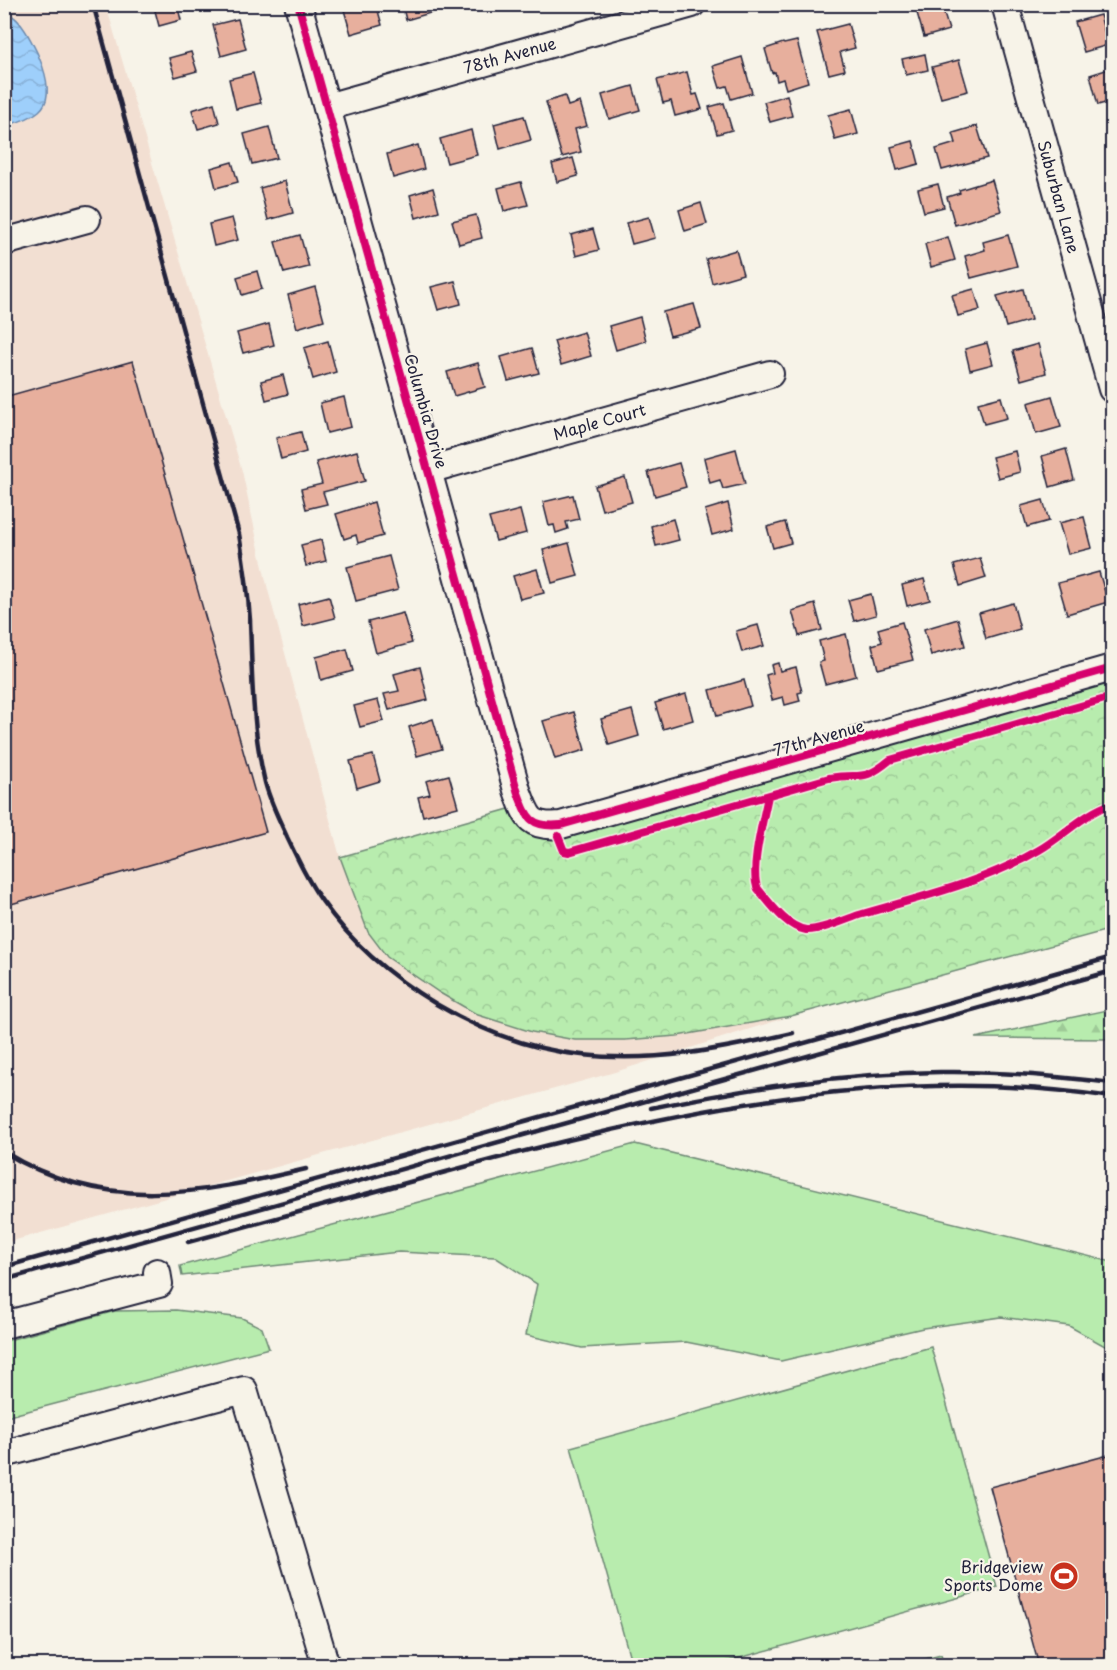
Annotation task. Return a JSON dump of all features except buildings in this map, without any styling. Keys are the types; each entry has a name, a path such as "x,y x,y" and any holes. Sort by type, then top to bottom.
{"street":[{"name":"Columbia Drive","path":"298,4 517,790 524,810 533,823"},
{"name":"78th Avenue","path":"327,107 692,4"},
{"name":"Suburban Lane","path":"1005,4 1113,389"},
{"path":"4,242 87,219"},
{"name":"Maple Court","path":"428,470 770,374"},
{"name":"77th Avenue","path":"533,823 544,826 561,825 1113,668"},
{"path":"4,1325 159,1284 156,1272"},
{"path":"4,1454 244,1390 326,1665"}],"shaded area":[{"path":"5,5 106,5 242,471 268,590 340,857 368,932 478,1015 532,1032 575,1040 625,1040 677,1036 791,1016 615,1072 5,1243"}],"green space":[{"path":"1112,682 1112,929 791,1016 677,1036 625,1040 575,1040 532,1032 478,1015 440,993 387,957 368,932 340,857 509,809 516,822 527,830 554,839"},
{"path":"1112,1009 1112,1039 975,1038"},
{"path":"635,1144 1112,1262 1112,1350 1069,1326 1001,1317 923,1328 781,1361 686,1342 582,1348 526,1335 537,1284 495,1257 399,1252 182,1276 180,1266"},
{"path":"176,1310 242,1318 262,1328 269,1348 5,1417 5,1341 115,1311"},
{"path":"931,1347 997,1587 714,1665 632,1665 571,1447"},
{"path":"941,1655 944,1665 902,1665"}],"water":[{"path":"5,10 19,22 31,41 42,66 47,92 45,103 39,111 5,126"}],"railway":[{"path":"93,4 239,534 249,609 255,719 266,786 295,854 322,901 345,930 403,982 472,1023 508,1038 545,1049 609,1057 662,1056 715,1049 793,1033"},
{"path":"4,1267 1112,957"},
{"path":"4,1280 1112,971"},
{"path":"651,1108 794,1083 903,1073 1004,1073 1112,1083"},
{"path":"188,1242 563,1141 745,1104 836,1092 928,1086 1020,1087 1112,1097"},
{"path":"4,1152 42,1172 79,1184 115,1191 152,1193 190,1191 227,1186 306,1169"}],"cycle path":[{"path":"298,4 517,790 531,819 542,825 561,825 1112,668"},
{"path":"558,836 564,851 569,852 829,778 866,775 890,760 1112,697"},
{"path":"768,796 755,870 758,889 779,914 792,924 806,930 825,927 996,872 1048,845 1093,812 1112,804"}],"place":[{"name":"Bridgeview Sports Dome","path":"1064,1576"}]}
